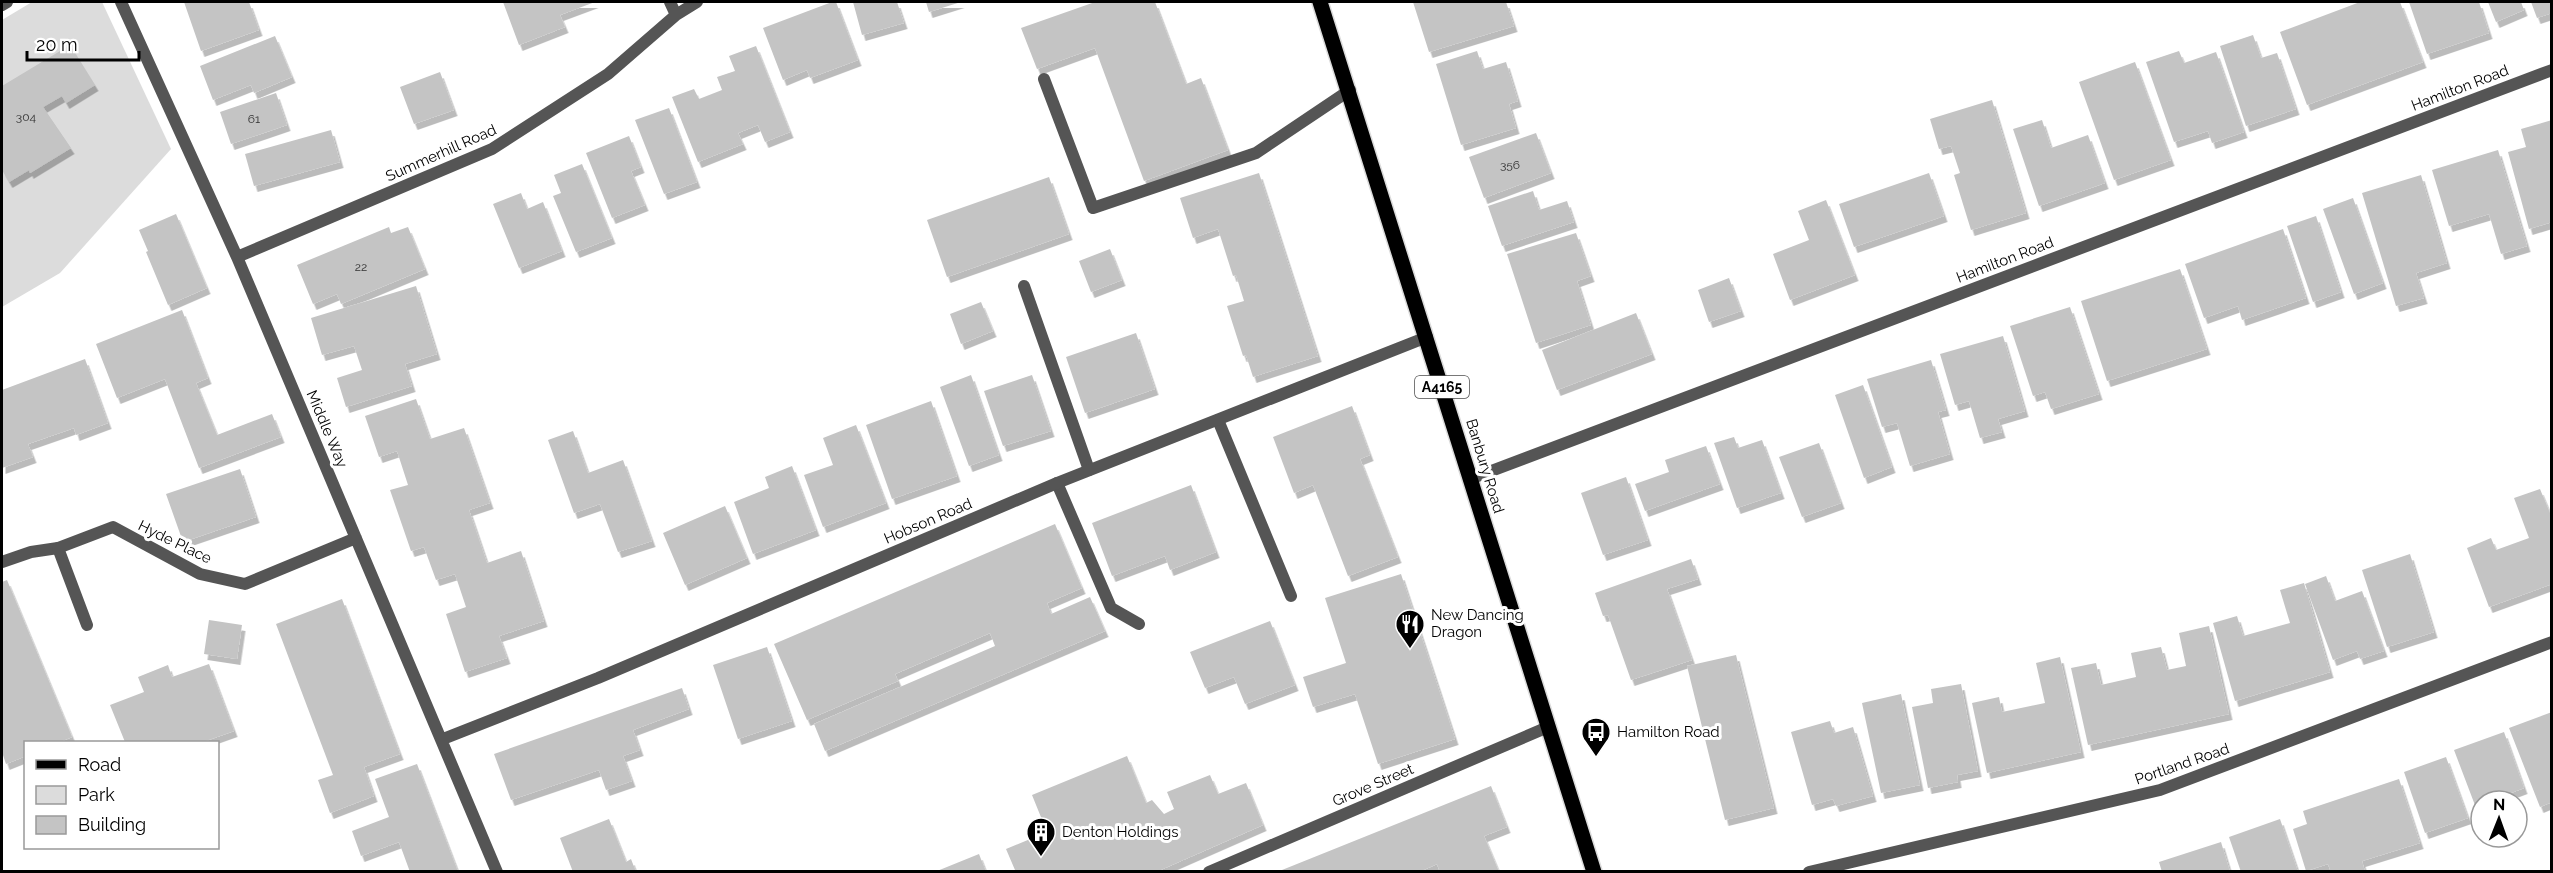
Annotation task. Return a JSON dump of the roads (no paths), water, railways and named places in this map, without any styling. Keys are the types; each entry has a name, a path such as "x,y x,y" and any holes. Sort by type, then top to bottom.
{"main road":[{"name":"Banbury Road","path":"1320,2 1350,90 1594,872"}],"street":[{"path":"2,5 6,2"},
{"name":"Middle Way","path":"121,2 237,257 497,872"},
{"path":"670,2 676,15"},
{"name":"Summerhill Road","path":"237,257 492,149 609,74 676,15 697,2"},
{"name":"Hamilton Road","path":"1470,479 2552,70"},
{"path":"1044,79 1092,208 1256,153 1350,90"},
{"path":"1024,286 1089,470"},
{"name":"Hobson Road","path":"443,740 598,678 1057,483 1427,337"},
{"path":"1218,420 1291,596"},
{"path":"1057,483 1111,608 1139,624"},
{"name":"Hyde Place","path":"2,562 31,552 58,548 113,527 200,574 245,584 356,538"},
{"path":"58,548 87,625"},
{"name":"Portland Road","path":"1809,872 2160,790 2552,642"},
{"name":"Grove Street","path":"1209,872 1548,727"}],"place":[{"name":"New Dancing Dragon","path":"1410,650"},
{"name":"Hamilton Road","path":"1596,758"},
{"name":"Denton Holdings","path":"1041,858"}]}
